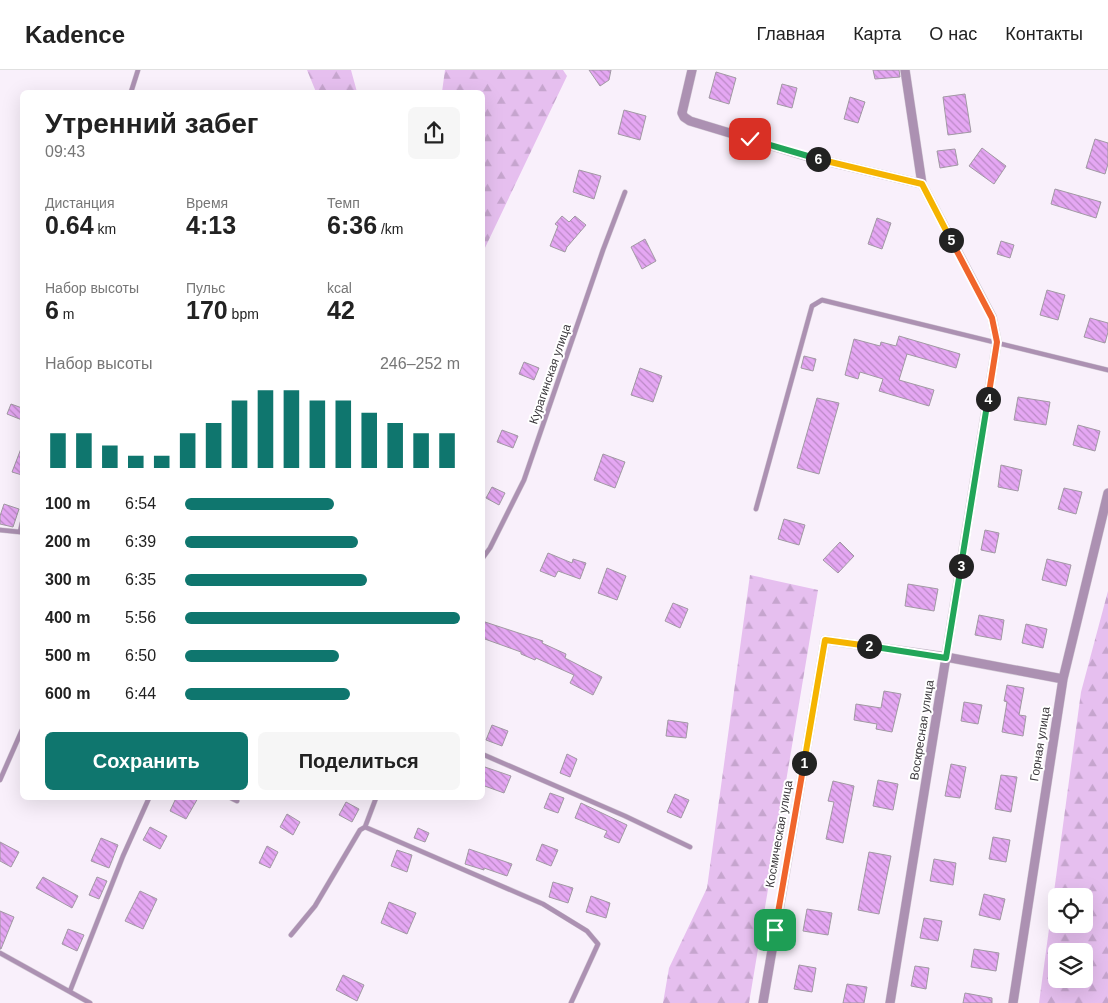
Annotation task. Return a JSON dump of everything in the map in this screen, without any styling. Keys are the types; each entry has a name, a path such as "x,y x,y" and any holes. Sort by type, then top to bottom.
{"street":[{"path":"692,70 682,112 684,117 690,122 809,157 922,184"},
{"path":"905,70 922,184 992,318 997,342"},
{"name":"Воскресная улица","path":"890,1003 997,342"},
{"name":"Горная улица","path":"1013,1003 1063,679 1108,493"},
{"name":"Космическая улица","path":"763,1003 825,640 946,658"},
{"path":"946,658 1063,679"}],"lane":[{"path":"132,90 138,70"},
{"name":"Курагинская улица","path":"485,555 524,480 603,250 625,192"},
{"path":"756,509 812,306 822,300 1108,370"},
{"path":"0,530 20,532"},
{"path":"0,780 20,735"},
{"path":"485,755 625,816 690,847"},
{"path":"70,991 123,856 148,800"},
{"path":"291,935 315,906 360,830 365,826 375,800"},
{"path":"365,826 544,904 587,931 598,944 571,1003"},
{"path":"0,953 90,1003"}],"green space":[{"path":"307,70 351,70 356,90 315,90"},
{"path":"445,70 563,70 567,76 485,248 485,90 442,90"},
{"path":"750,575 818,590 749,1003 663,1003 669,968 707,888"},
{"path":"1108,591 1108,1003 1039,1003 1048,933 1093,933 1093,888 1055,888 1081,692"}],"building":[{"path":"589,70 611,70 609,80 600,86"},
{"path":"873,70 899,70 900,77 875,79"},
{"path":"716,72 736,78 729,104 709,98"},
{"path":"782,84 797,88 792,108 777,104"},
{"path":"965,94 971,132 948,135 943,97"},
{"path":"850,97 865,102 858,123 844,119"},
{"path":"624,110 646,116 640,140 618,134"},
{"path":"1095,139 1108,143 1108,164 1105,174 1086,168"},
{"path":"982,148 1006,166 994,184 969,166"},
{"path":"955,149 958,165 940,168 937,151"},
{"path":"579,170 601,176 594,199 573,192"},
{"path":"1055,189 1101,202 1096,218 1051,204"},
{"path":"562,216 569,222 575,216 586,225 565,252 550,246 558,226 555,224"},
{"path":"877,218 891,223 882,249 868,244"},
{"path":"645,239 656,261 642,269 631,247"},
{"path":"1001,241 1014,245 1010,258 997,254"},
{"path":"1047,290 1065,295 1058,320 1040,315"},
{"path":"1090,318 1108,323 1105,343 1084,337"},
{"path":"899,336 960,354 956,368 907,354 899,380 934,390 929,406 879,391 883,379 860,372 858,379 845,375 854,339 880,346 881,342 896,346"},
{"path":"804,356 816,359 813,371 801,368"},
{"path":"524,362 539,368 534,380 519,374"},
{"path":"640,368 662,376 653,402 631,395"},
{"path":"1018,397 1050,402 1046,425 1014,420"},
{"path":"817,398 839,403 819,474 797,468"},
{"path":"11,404 20,407 20,419 7,414"},
{"path":"1078,425 1100,431 1095,451 1073,445"},
{"path":"502,430 518,436 513,448 497,442"},
{"path":"20,451 20,474 12,472"},
{"path":"603,454 625,462 615,488 594,480"},
{"path":"1001,465 1022,470 1018,491 998,487"},
{"path":"492,487 505,493 499,505 486,498"},
{"path":"1064,488 1082,492 1076,514 1058,509"},
{"path":"4,504 19,509 13,527 0,524 0,516"},
{"path":"784,519 805,525 799,545 778,539"},
{"path":"985,530 999,533 995,553 981,550"},
{"path":"840,542 854,556 838,573 823,560"},
{"path":"548,553 572,563 573,559 586,563 580,579 558,571 555,577 540,571"},
{"path":"1047,559 1071,565 1066,586 1042,580"},
{"path":"607,568 626,576 617,600 598,593"},
{"path":"908,584 938,589 934,611 905,606"},
{"path":"673,603 688,609 680,628 665,621"},
{"path":"979,615 1004,620 1001,640 975,635"},
{"path":"485,622 543,641 542,643 566,654 565,658 602,677 593,695 570,683 574,675 536,658 535,660 521,654 521,652 485,639"},
{"path":"1026,624 1047,629 1043,648 1022,643"},
{"path":"1007,685 1024,688 1019,715 1026,716 1023,736 1002,732 1007,702 1004,701"},
{"path":"884,691 901,694 892,732 876,729 877,724 854,720 856,704 881,708"},
{"path":"964,702 982,705 978,724 961,721"},
{"path":"668,720 688,723 686,738 666,736"},
{"path":"492,725 508,731 502,746 486,740"},
{"path":"567,754 577,759 570,777 560,773"},
{"path":"951,764 966,767 960,798 945,796"},
{"path":"485,767 511,776 504,793 485,786"},
{"path":"1001,775 1017,777 1011,812 995,809"},
{"path":"878,780 898,784 893,810 873,806"},
{"path":"833,781 854,786 843,843 826,839 834,802 828,801"},
{"path":"550,793 564,798 558,813 544,808"},
{"path":"675,794 689,800 681,818 667,812"},
{"path":"175,800 197,800 186,819 170,811"},
{"path":"346,802 359,809 352,822 339,815"},
{"path":"581,803 627,825 619,843 604,837 607,831 575,818"},
{"path":"287,814 300,822 293,835 280,827"},
{"path":"150,827 167,836 160,849 143,840"},
{"path":"418,828 429,833 425,842 414,838"},
{"path":"993,837 1010,840 1006,862 989,859"},
{"path":"101,838 118,845 109,868 91,861"},
{"path":"0,842 19,852 11,867 0,861"},
{"path":"542,844 558,850 551,866 536,860"},
{"path":"267,846 278,852 270,868 259,863"},
{"path":"469,849 512,864 507,876 465,864"},
{"path":"397,850 412,855 407,872 391,866"},
{"path":"869,852 891,856 879,914 858,910"},
{"path":"934,859 956,863 953,885 930,881"},
{"path":"43,877 78,896 72,908 36,888"},
{"path":"97,877 107,881 99,899 89,895"},
{"path":"553,882 573,888 568,903 549,897"},
{"path":"140,891 157,899 143,929 125,921"},
{"path":"984,894 1005,899 1000,920 979,915"},
{"path":"591,896 610,903 606,918 586,912"},
{"path":"389,902 416,913 407,934 381,923"},
{"path":"807,909 832,913 828,935 803,931"},
{"path":"0,911 14,917 1,949 0,949"},
{"path":"924,918 942,921 938,941 920,938"},
{"path":"68,929 84,935 77,951 62,944"},
{"path":"974,949 999,953 996,971 971,967"},
{"path":"799,965 816,968 812,992 794,989"},
{"path":"915,966 929,968 926,989 911,986"},
{"path":"343,975 364,985 357,1001 336,990"},
{"path":"847,984 867,987 864,1003 843,1003"},
{"path":"965,993 992,998 992,1003 963,1003"}],"route":[{"path":"750,139 809,157 922,184 992,318 997,342 946,658 825,640 775,930"}]}
